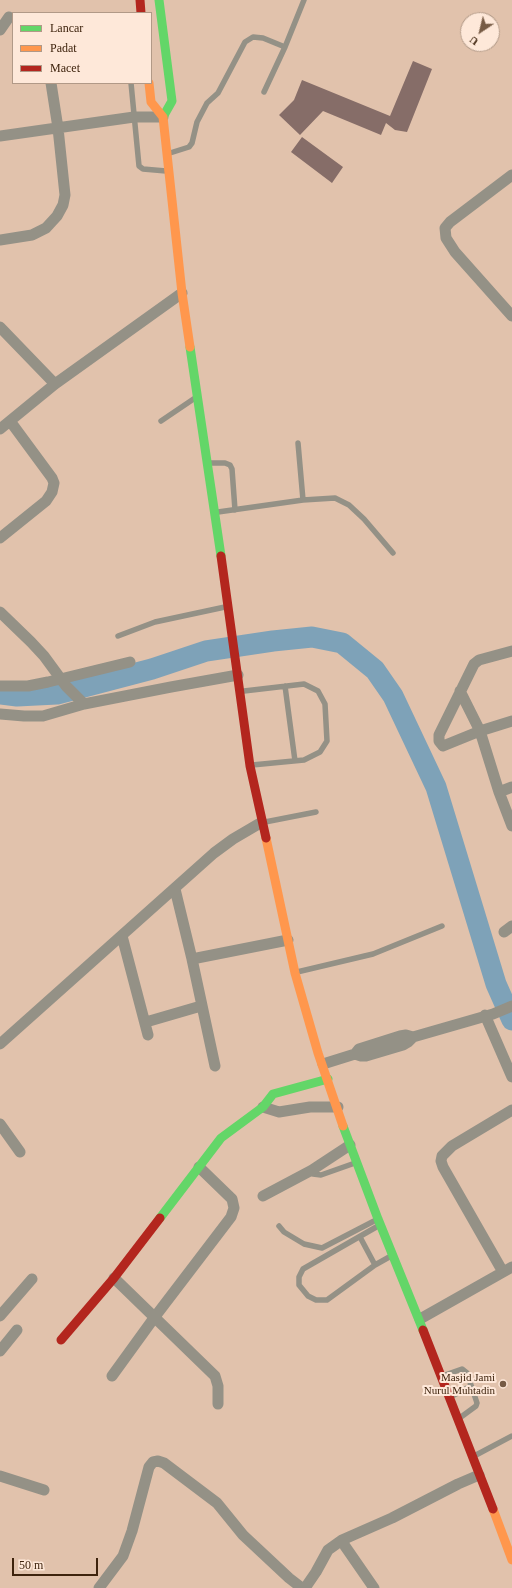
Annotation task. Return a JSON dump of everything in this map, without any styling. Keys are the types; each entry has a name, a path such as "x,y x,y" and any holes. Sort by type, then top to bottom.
{"main road":[{"path":"140,0 140,12"},
{"path":"159,0 172,101 163,117"},
{"path":"149,84 151,102 163,117 182,293 227,607 238,673 250,766 295,973 322,1064 350,1145 379,1222 420,1319 512,1560"},
{"path":"61,1340 114,1278 221,1138 263,1107 273,1094 328,1078"}],"street":[{"path":"0,10 11,18 0,30"},
{"path":"0,240 32,236 46,228 57,216 63,205 65,195 58,128 51,84"},
{"path":"0,136 134,117 163,117"},
{"path":"512,175 450,222 445,228 446,238 455,252 512,316"},
{"path":"0,429 55,384 182,293"},
{"path":"2,333 55,384"},
{"path":"0,538 46,501 52,492 54,484 52,478 10,421"},
{"path":"0,612 44,656 63,683 81,701"},
{"path":"512,651 479,660 474,664 439,735 439,741 444,746 512,720"},
{"path":"0,686 28,686 48,682 63,683 130,662"},
{"path":"0,714 40,716 81,701 171,687 238,673"},
{"path":"460,691 480,731 499,792 512,826"},
{"path":"499,792 512,787"},
{"path":"0,1044 226,844 262,822"},
{"path":"175,889 215,1066"},
{"path":"122,936 148,1034"},
{"path":"192,959 288,940"},
{"path":"146,1022 201,1006"},
{"path":"322,1064 356,1054 366,1056 403,1045 413,1037 510,1007"},
{"path":"489,1014 512,1077"},
{"path":"263,1107 279,1112 310,1107 338,1107"},
{"path":"420,1319 508,1270 443,1167 441,1161 442,1156 452,1146 512,1110"},
{"path":"0,1124 20,1152"},
{"path":"263,1196 310,1171 350,1145"},
{"path":"112,1376 231,1217 234,1208 232,1199 198,1167"},
{"path":"114,1278 215,1376 218,1386 218,1404"},
{"path":"0,1316 32,1279"},
{"path":"0,1351 17,1330"},
{"path":"99,1588 123,1556 132,1531 150,1467 153,1462 158,1461 164,1463 217,1503 243,1536 289,1578 303,1588 316,1572 328,1550 342,1540 392,1518 458,1484 479,1475"},
{"path":"0,1476 44,1490"},
{"path":"342,1540 374,1588"}],"lane":[{"path":"264,92 285,47 304,0"},
{"path":"168,154 189,147 192,143 197,122 207,103 218,93 245,42 254,37 263,38 285,47"},
{"path":"130,84 139,166 143,169 170,171"},
{"path":"161,421 197,397"},
{"path":"298,443 303,500"},
{"path":"206,464 225,463 230,465 232,469 235,510"},
{"path":"214,512 303,500 335,498 349,505 364,519 393,553"},
{"path":"118,636 155,622 227,607"},
{"path":"240,692 304,684 318,691 325,704 327,741 320,752 304,760 250,766"},
{"path":"285,686 295,761"},
{"path":"262,822 316,812"},
{"path":"295,973 373,954 442,926"},
{"path":"310,1171 313,1174 321,1175 357,1162"},
{"path":"279,1226 284,1232 299,1241 310,1246 322,1248 379,1222"},
{"path":"379,1222 360,1237 303,1269 299,1277 299,1286 308,1296 316,1300 326,1300 375,1265 393,1255"},
{"path":"360,1237 375,1265"},
{"path":"442,1376 464,1369 471,1386 477,1404 458,1419"},
{"path":"450,1398 471,1386"},
{"path":"472,1456 512,1436"}],"building":[{"path":"413,61 432,69 407,132 395,130 386,123 381,135 323,111 300,135 279,115 294,100 302,80 390,116"},
{"path":"302,137 343,167 332,183 291,152"}],"waterway":[{"path":"0,694 17,696 57,694 152,669 206,651 273,641 312,637 342,643 375,670 393,696 436,787 496,984 512,1020"}],"traffic: fast":[{"path":"159,0 172,101 163,117"},
{"path":"190,347 221,556"},
{"path":"160,1218 221,1138 263,1107 273,1094 328,1079"},
{"path":"343,1126 378,1219 423,1330"}],"traffic: slow":[{"path":"149,84 151,102 163,117 182,293 190,347"},
{"path":"266,838 295,973 318,1053 343,1126"},
{"path":"493,1509 512,1560"}],"traffic: jam":[{"path":"140,0 141,12"},
{"path":"221,556 250,766 266,838"},
{"path":"61,1340 114,1278 160,1218"},
{"path":"423,1330 493,1509"}],"place":[{"name":"Masjid Jami Nurul Muhtadin","path":"503,1384"}]}
